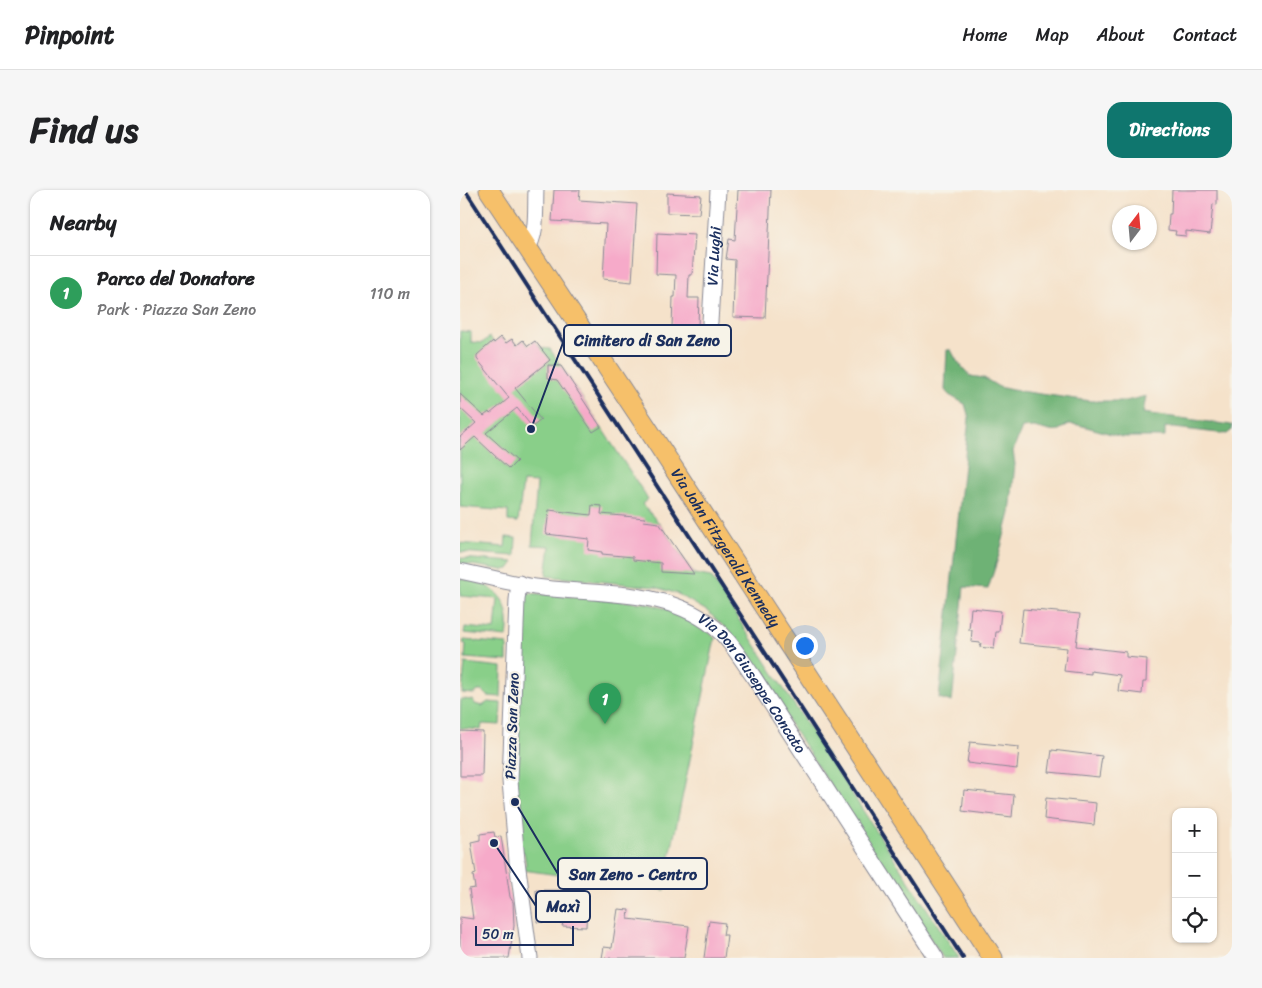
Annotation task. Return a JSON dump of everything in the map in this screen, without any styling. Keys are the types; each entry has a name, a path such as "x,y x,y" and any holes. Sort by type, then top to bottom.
{"main road":[{"name":"Via John Fitzgerald Kennedy","path":"489,190 649,431 992,958"}],"street":[{"path":"527,249 531,244 534,228 536,190"},
{"name":"Via Lughi","path":"710,322 718,190"},
{"name":"Via Don Giuseppe Concato","path":"460,571 534,587 643,597 666,602 700,618 721,634 753,676 936,958"},
{"name":"Piazza San Zeno","path":"519,583 516,608 510,780 517,861 530,958"}],"green space":[{"path":"460,331 471,332 471,342 482,343 490,337 494,343 501,337 506,343 512,339 517,345 523,340 529,346 535,341 541,348 550,349 648,499 642,504 659,523 694,574 711,577 959,958 943,958 731,633 707,611 678,594 655,587 546,576 550,546 532,545 537,483 523,482 518,522 508,521 508,511 460,507"},
{"path":"947,350 951,350 957,361 970,376 984,378 999,387 1091,401 1126,401 1146,396 1143,413 1232,425 1232,430 1227,434 1165,427 1165,437 1122,437 1069,424 1059,430 1050,431 1034,427 1022,428 1013,451 1015,464 1010,513 988,589 964,587 952,702 939,698 969,418 965,404 949,395 945,390"},
{"path":"506,537 516,538 515,556 460,552 460,543 505,547"},
{"path":"460,558 514,562 509,569 503,570 460,563"},
{"path":"460,579 476,582 490,588 501,598 508,616 507,637 464,633 465,627 495,630 498,599 460,596"},
{"path":"528,593 646,603 674,611 705,628 715,638 667,871 665,890 523,870 526,865 524,852 521,852 514,778 524,597"},
{"path":"464,640 507,644 507,661 465,658 466,644 463,643"},
{"path":"465,663 502,667 501,697 488,696 483,691 478,691 474,694 462,693"},
{"path":"461,699 473,700 475,704 482,706 488,702 501,703 500,725 482,724 481,730 460,728"}],"building":[{"path":"554,190 580,190 579,200 637,204 632,282 603,279 606,224 552,221"},
{"path":"738,190 771,190 765,318 733,317 735,260 726,259 729,239 735,240"},
{"path":"1172,190 1217,190 1217,205 1213,204 1210,234 1186,231 1186,236 1175,235 1176,231 1168,230"},
{"path":"667,193 701,195 699,214 667,213"},
{"path":"657,233 695,235 692,275 689,275 688,298 699,298 698,326 694,326 694,328 672,327 676,275 656,274"},
{"path":"501,337 506,343 512,339 517,345 523,340 528,346 535,341 550,360 515,388 541,420 532,427 517,408 486,433 517,461 509,469 475,437 460,450 460,437 476,423 460,408 460,394 484,416 489,412 490,414 509,398 477,359 477,355 493,341 494,343"},
{"path":"548,365 561,366 601,427 593,432 557,380 548,378"},
{"path":"592,505 602,506 601,514 645,518 644,521 659,523 694,574 661,572 661,563 633,560 633,557 602,554 602,552 588,550 589,539 546,534 549,510 591,515"},
{"path":"971,608 1001,611 999,632 996,632 994,649 980,647 981,643 971,642 972,630 969,630"},
{"path":"1023,609 1080,614 1076,646 1126,652 1126,657 1147,659 1146,682 1143,682 1142,694 1118,691 1120,675 1091,671 1091,674 1064,671 1067,648 1019,643"},
{"path":"460,731 483,732 482,776 460,776"},
{"path":"970,742 1019,747 1017,769 967,763"},
{"path":"1052,750 1102,756 1099,777 1049,772"},
{"path":"964,790 1014,795 1012,817 962,811"},
{"path":"1046,798 1096,803 1094,825 1044,819"},
{"path":"494,832 495,837 501,836 510,897 513,902 514,926 509,958 460,958 460,917 473,919 469,889 475,888 473,875 476,874 471,842 480,840 480,834"},
{"path":"536,890 562,890 561,894 567,894 567,905 587,905 586,927 562,926 563,923 537,922"},
{"path":"618,909 629,910 628,919 689,926 684,958 602,958 604,947 612,948"},
{"path":"709,921 725,923 723,935 727,935 724,958 704,958"}],"railway":[{"path":"465,190 963,958"}],"place":[{"name":"Cimitero di San Zeno","path":"531,429"},
{"name":"Parco del Donatore","path":"605,724"},
{"name":"San Zeno - Centro","path":"515,802"},
{"name":"Maxì","path":"494,843"}]}
